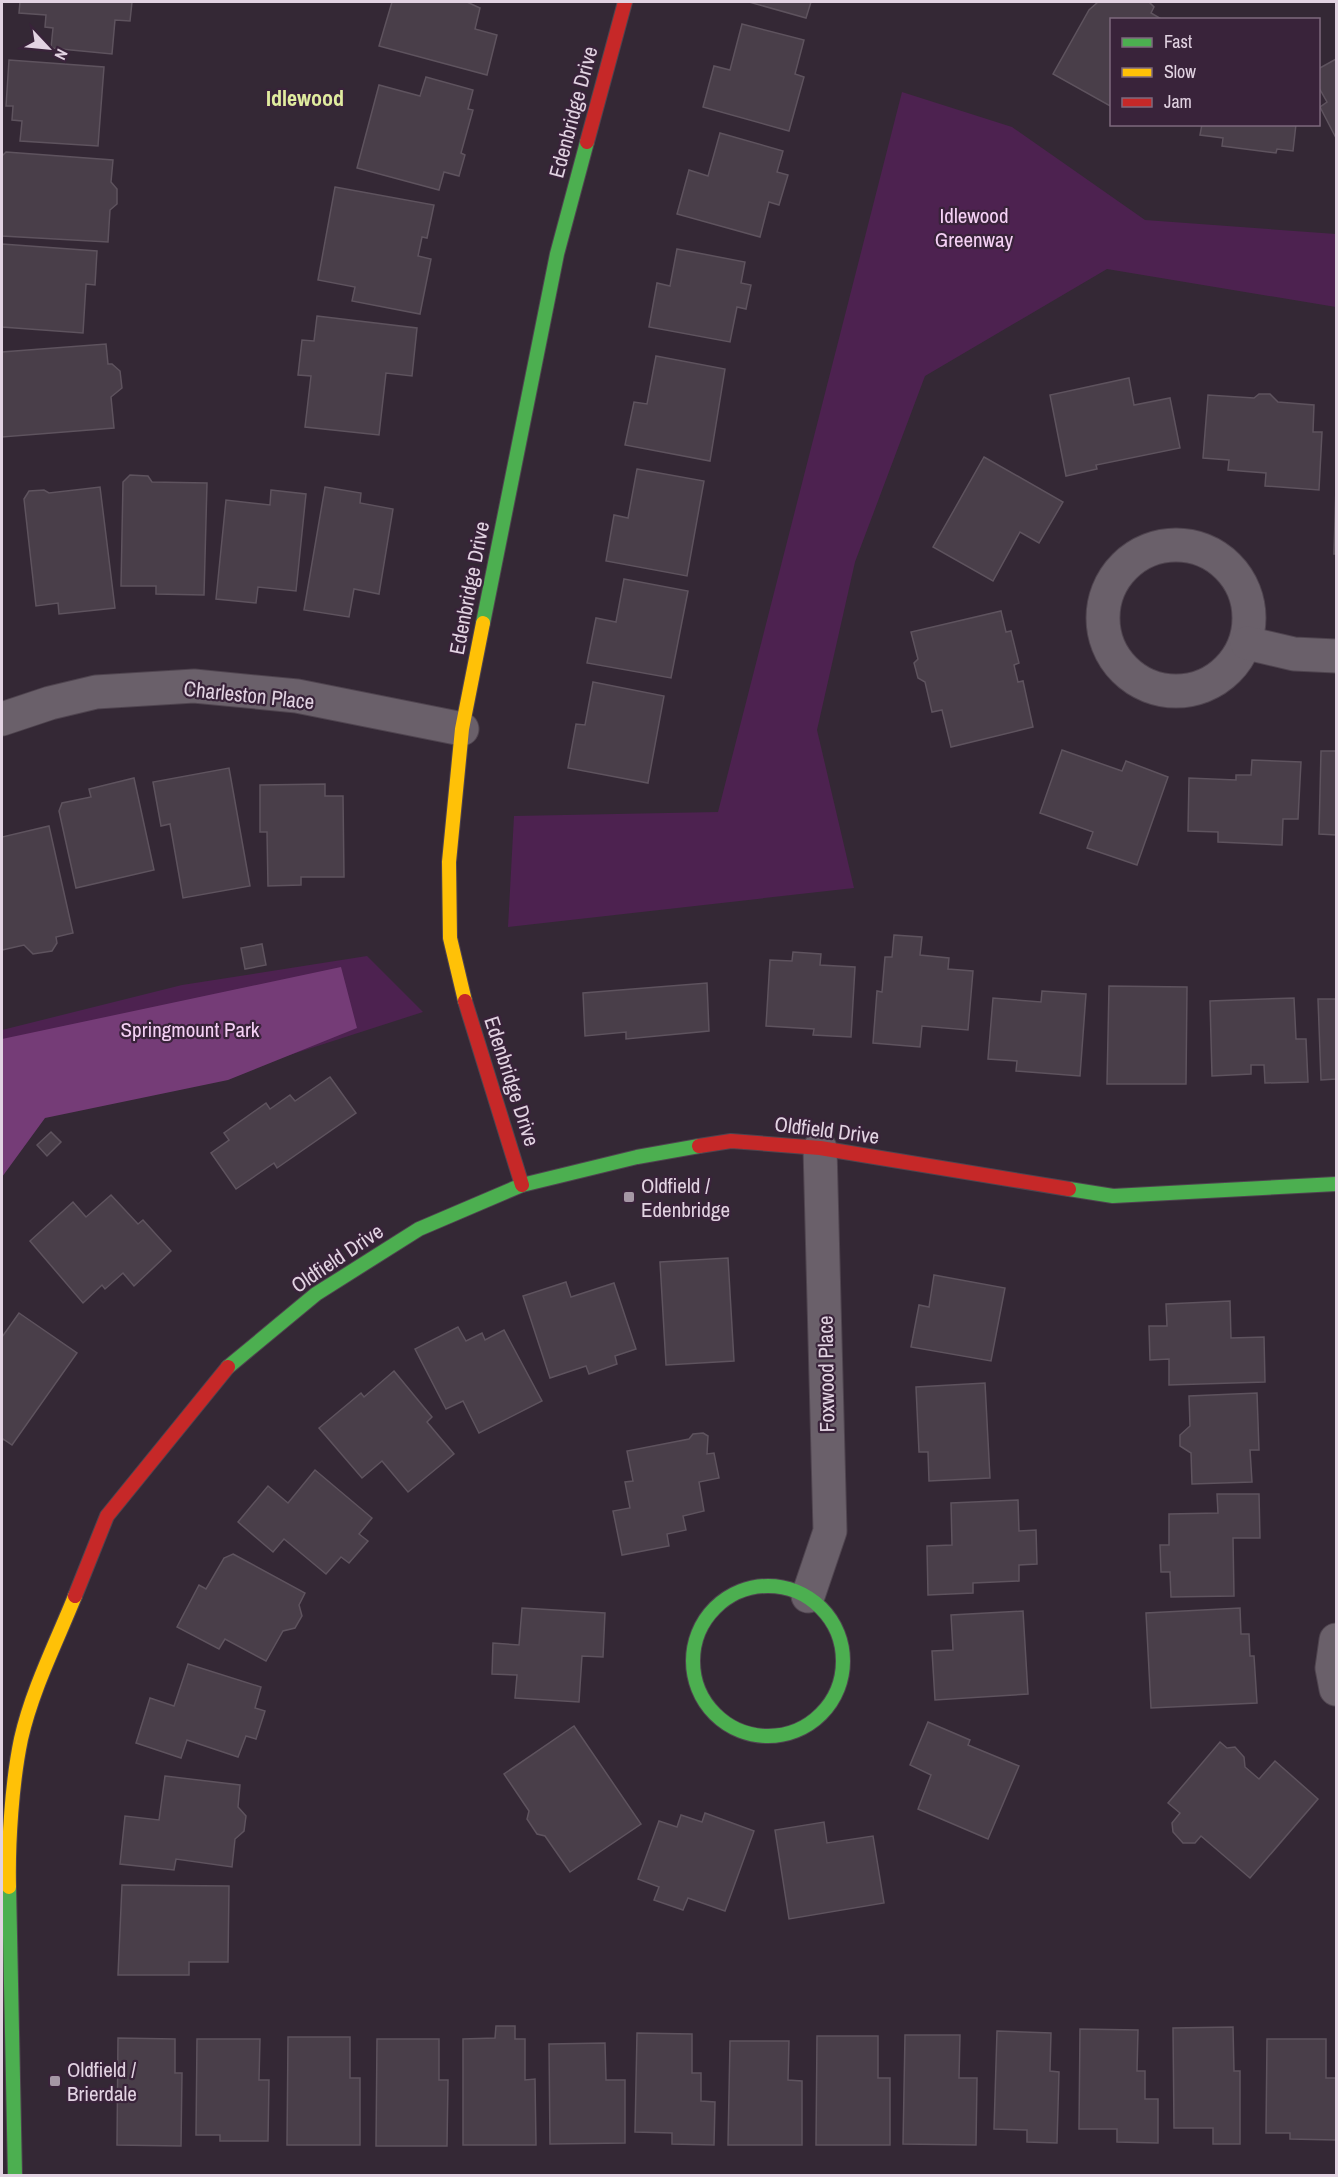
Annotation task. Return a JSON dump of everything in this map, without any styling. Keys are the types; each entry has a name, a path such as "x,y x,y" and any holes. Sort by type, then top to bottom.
{"street":[{"name":"Edenbridge Drive","path":"522,1185 505,1124 469,1016 450,938 449,862 462,729 556,254 625,2"},
{"path":"1182,544 1202,549 1225,562 1241,582 1251,618 1246,643 1231,669 1210,685 1173,693 1148,687 1130,676 1113,657 1107,644 1103,618 1104,601 1115,577 1142,553 1156,547 1182,544"},
{"path":"1246,643 1294,654 1336,656"},
{"name":"Charleston Place","path":"2,719 50,703 96,692 194,686 297,696 462,729"},
{"name":"Oldfield Drive","path":"15,2175 8,1853 11,1738 34,1697 107,1516 228,1367 316,1294 419,1229 522,1185 637,1157 730,1141 820,1148 1113,1196 1336,1184"},
{"name":"Foxwood Place","path":"808,1596 830,1532 820,1148"},
{"path":"758,1585 783,1586 808,1596 831,1618 841,1643 844,1669 835,1696 819,1718 803,1728 778,1736 750,1735 726,1725 705,1705 694,1681 692,1665 695,1638 707,1615 733,1593 758,1585"},
{"path":"1336,1640 1332,1668 1336,1689"}],"green space":[{"name":"Idlewood Greenway","path":"902,92 1012,127 1145,220 1336,234 1336,307 1107,269 925,376 855,562 817,730 854,888 508,927 514,816 718,812"},
{"name":"Springmount Park","path":"367,956 423,1012 271,1061 47,1100 2,1160 2,1030 182,985"},
{"name":"Springmount Park","path":"341,967 357,1028 228,1080 45,1118 2,1177 2,1039"}],"building":[{"path":"20,2 132,2 130,21 115,20 112,54 51,48 53,28 45,27 46,15 19,13"},
{"path":"392,2 467,2 480,8 475,29 497,35 487,75 379,46"},
{"path":"749,2 811,2 806,18"},
{"path":"1098,2 1149,2 1154,7 1151,13 1160,18 1110,18 1110,106 1053,74 1089,10"},
{"path":"742,24 804,40 795,74 804,77 789,131 703,107 714,66 730,70"},
{"path":"1336,59 1336,138 1320,107 1327,102 1320,90 1320,68"},
{"path":"9,60 104,67 98,146 20,141 22,121 12,120 13,106 6,106"},
{"path":"426,77 473,90 468,109 473,110 461,153 465,155 459,176 444,172 439,190 357,168 379,85 420,96"},
{"path":"1202,126 1296,126 1293,151 1277,149 1276,153 1222,146 1223,138 1200,135"},
{"path":"720,133 783,151 777,172 788,175 779,205 769,202 760,237 677,214 689,170 708,176"},
{"path":"6,152 113,160 111,182 117,189 117,204 110,210 108,242 2,236 2,156"},
{"path":"335,187 434,205 427,238 422,237 418,256 431,259 420,314 352,301 355,287 318,280"},
{"path":"2,244 97,251 95,285 86,284 83,333 2,327"},
{"path":"677,249 745,262 741,283 751,285 746,309 737,307 730,342 649,327 657,283 670,286"},
{"path":"317,316 417,328 412,376 386,373 379,435 305,427 311,376 298,375 302,340 314,341"},
{"path":"106,344 108,364 112,364 120,371 122,388 111,397 114,428 2,437 2,352"},
{"path":"656,356 725,369 710,461 625,445 634,402 647,404"},
{"path":"1129,378 1134,405 1170,398 1180,448 1096,465 1097,469 1066,476 1050,395"},
{"path":"1259,394 1270,394 1278,402 1314,405 1313,432 1322,432 1319,490 1265,486 1266,473 1228,470 1229,460 1203,458 1208,395 1254,398"},
{"path":"984,457 1063,502 1039,543 1020,532 993,581 933,547"},
{"path":"637,469 704,481 687,576 606,561 614,515 628,518"},
{"path":"130,475 148,476 152,482 207,483 204,595 156,594 156,586 121,586 123,482"},
{"path":"1336,486 1336,554 1334,554"},
{"path":"100,487 115,608 59,614 58,603 36,606 24,499 29,491 44,490 49,493"},
{"path":"325,487 361,493 360,503 393,509 379,594 354,589 349,617 304,610"},
{"path":"271,490 306,494 296,591 258,587 256,603 216,599 226,500 270,505"},
{"path":"624,579 688,591 671,678 587,663 596,618 616,622"},
{"path":"1001,611 1006,632 1011,631 1019,663 1014,665 1018,682 1023,681 1033,727 951,747 942,710 932,712 925,682 918,678 914,663 918,659 911,632"},
{"path":"593,682 664,696 648,783 568,768 576,724 585,725"},
{"path":"1062,750 1122,771 1126,761 1168,777 1137,865 1087,848 1093,832 1040,813"},
{"path":"1321,751 1336,751 1336,835 1319,834"},
{"path":"1252,760 1301,762 1298,819 1283,819 1282,845 1218,842 1218,832 1188,831 1189,778 1236,780 1236,775 1251,775"},
{"path":"229,768 250,886 183,898 170,824 161,826 153,782"},
{"path":"134,778 154,870 76,888 59,811 62,803 91,797 89,789"},
{"path":"325,784 325,796 343,796 344,877 301,877 301,885 268,886 267,832 260,832 260,785"},
{"path":"49,826 73,933 56,937 57,943 52,951 33,954 24,945 2,950 2,837"},
{"path":"894,935 922,937 920,955 949,958 948,969 973,971 968,1030 922,1026 920,1047 873,1043 877,991 882,992 885,957 892,957"},
{"path":"262,944 266,965 245,969 241,948"},
{"path":"793,952 821,954 820,965 855,967 851,1037 813,1035 814,1029 766,1026 770,960 792,961"},
{"path":"707,983 709,1031 626,1039 626,1032 585,1036 583,993"},
{"path":"1109,986 1187,987 1186,1084 1107,1084"},
{"path":"1042,991 1086,994 1080,1076 1016,1071 1017,1061 988,1059 993,998 1041,1002"},
{"path":"1294,998 1296,1039 1306,1039 1308,1082 1265,1083 1264,1065 1251,1065 1251,1074 1212,1076 1210,1001"},
{"path":"1318,999 1336,999 1336,1079 1321,1080"},
{"path":"330,1077 356,1113 277,1168 274,1163 236,1189 211,1153 229,1140 224,1133 266,1103 270,1109 290,1095 295,1101"},
{"path":"51,1132 61,1142 47,1156 37,1145"},
{"path":"111,1195 138,1224 143,1220 171,1251 134,1286 123,1273 105,1289 102,1285 83,1303 30,1241 73,1202 86,1217"},
{"path":"728,1258 734,1361 666,1365 660,1262"},
{"path":"934,1275 1005,1288 991,1361 911,1347 919,1305 929,1307"},
{"path":"566,1282 571,1297 614,1283 636,1349 615,1356 617,1364 589,1374 586,1366 550,1378 523,1296"},
{"path":"1230,1301 1231,1338 1264,1337 1265,1382 1169,1385 1169,1359 1150,1360 1149,1326 1167,1326 1166,1304"},
{"path":"19,1313 77,1353 12,1445 3,1439 2,1442 2,1337"},
{"path":"458,1327 466,1341 482,1333 485,1340 504,1330 542,1401 479,1433 463,1401 446,1409 415,1349"},
{"path":"394,1371 432,1417 427,1422 454,1454 408,1492 382,1461 362,1478 319,1428 361,1393 364,1397"},
{"path":"985,1383 990,1478 929,1481 928,1452 919,1452 916,1387"},
{"path":"1257,1393 1259,1450 1250,1450 1252,1482 1192,1484 1191,1453 1180,1446 1180,1435 1190,1426 1189,1396"},
{"path":"703,1433 708,1436 707,1454 714,1453 719,1478 699,1482 704,1511 683,1516 686,1530 667,1534 669,1546 622,1555 613,1511 630,1508 625,1482 633,1481 627,1451 689,1439 693,1434"},
{"path":"315,1470 372,1518 359,1534 368,1541 349,1563 341,1557 326,1574 284,1539 273,1552 238,1522 268,1486 288,1503"},
{"path":"1217,1494 1259,1494 1260,1538 1233,1538 1234,1596 1171,1597 1170,1572 1161,1572 1160,1545 1169,1545 1169,1514 1218,1513"},
{"path":"1018,1500 1019,1531 1036,1530 1037,1564 1019,1565 1019,1581 973,1583 973,1593 928,1595 927,1546 952,1545 951,1503"},
{"path":"233,1554 305,1593 299,1605 302,1616 295,1628 283,1631 266,1661 225,1639 219,1649 177,1627 199,1585 206,1589 224,1558"},
{"path":"522,1608 605,1613 603,1657 582,1656 579,1702 515,1698 517,1675 492,1674 493,1643 519,1645"},
{"path":"1240,1608 1241,1634 1249,1634 1250,1656 1254,1656 1257,1703 1151,1708 1146,1613"},
{"path":"1023,1611 1028,1694 935,1700 932,1651 953,1650 951,1615"},
{"path":"188,1664 261,1687 255,1708 265,1711 256,1739 246,1736 238,1757 187,1740 181,1758 136,1743 150,1698 174,1706"},
{"path":"928,1722 970,1740 968,1745 1019,1766 988,1839 918,1809 931,1775 910,1765"},
{"path":"574,1726 641,1824 570,1872 545,1836 537,1834 527,1819 529,1811 504,1774"},
{"path":"1220,1742 1227,1748 1235,1747 1244,1757 1245,1767 1259,1779 1275,1761 1318,1799 1250,1878 1201,1836 1195,1843 1183,1843 1173,1832 1172,1823 1180,1813 1168,1803"},
{"path":"165,1776 240,1785 238,1807 246,1816 244,1831 235,1839 232,1867 176,1859 174,1870 120,1864 125,1816 159,1820"},
{"path":"705,1813 754,1831 725,1911 688,1898 683,1910 654,1900 659,1887 638,1879 659,1821 677,1827 681,1815 702,1822"},
{"path":"824,1822 827,1843 873,1836 884,1903 789,1919 775,1830"},
{"path":"122,1885 229,1886 228,1962 189,1962 189,1975 118,1975"},
{"path":"496,2026 515,2026 515,2039 525,2039 525,2080 535,2079 536,2145 463,2145 463,2039 495,2038"},
{"path":"1233,2027 1234,2071 1240,2071 1240,2144 1213,2144 1213,2128 1174,2128 1173,2028"},
{"path":"1080,2029 1138,2030 1137,2071 1145,2071 1145,2099 1158,2099 1158,2143 1117,2142 1117,2129 1079,2129"},
{"path":"997,2031 1051,2033 1050,2071 1059,2072 1057,2143 1027,2142 1027,2130 994,2129"},
{"path":"637,2033 692,2034 692,2073 701,2073 701,2101 715,2102 714,2145 672,2144 672,2133 635,2132"},
{"path":"905,2035 960,2035 959,2078 977,2078 976,2145 903,2144"},
{"path":"817,2036 878,2036 878,2078 890,2078 890,2145 816,2145"},
{"path":"288,2037 350,2037 350,2078 360,2078 360,2145 287,2145"},
{"path":"118,2038 175,2039 175,2073 182,2073 181,2146 117,2145"},
{"path":"197,2039 260,2039 259,2080 269,2080 268,2141 220,2141 220,2135 196,2135"},
{"path":"377,2039 439,2039 439,2080 448,2080 447,2146 376,2146"},
{"path":"1267,2039 1326,2039 1326,2078 1336,2078 1336,2140 1290,2139 1290,2133 1266,2133"},
{"path":"730,2041 789,2041 788,2080 802,2081 802,2145 728,2145"},
{"path":"605,2043 606,2080 625,2080 625,2143 550,2144 549,2044"}],"traffic: fast":[{"path":"483,623 557,254 587,142"},
{"path":"228,1367 316,1294 419,1229 522,1185 637,1157 699,1146"},
{"path":"1069,1189 1113,1196 1336,1184"},
{"path":"768,1586 797,1591 810,1598 821,1608 831,1619 838,1632 843,1661 838,1690 831,1703 821,1714 810,1724 797,1731 768,1736 739,1731 726,1724 715,1714 705,1703 698,1690 693,1661 698,1632 705,1619 715,1608 726,1598 739,1591 768,1586"},
{"path":"9,1887 15,2176"}],"traffic: slow":[{"path":"465,1001 450,938 449,862 462,729 483,623"},
{"path":"9,1887 11,1813 21,1739 38,1685 75,1596"}],"traffic: jam":[{"path":"587,142 625,2"},
{"path":"465,1001 522,1185"},
{"path":"699,1146 731,1141 820,1148 1069,1189"},
{"path":"75,1596 107,1516 228,1367"}],"place":[{"name":"Oldfield / Edenbridge","path":"629,1197"},
{"name":"Oldfield / Brierdale","path":"55,2081"}],"district":[{"name":"Idlewood","path":"305,98"}]}
